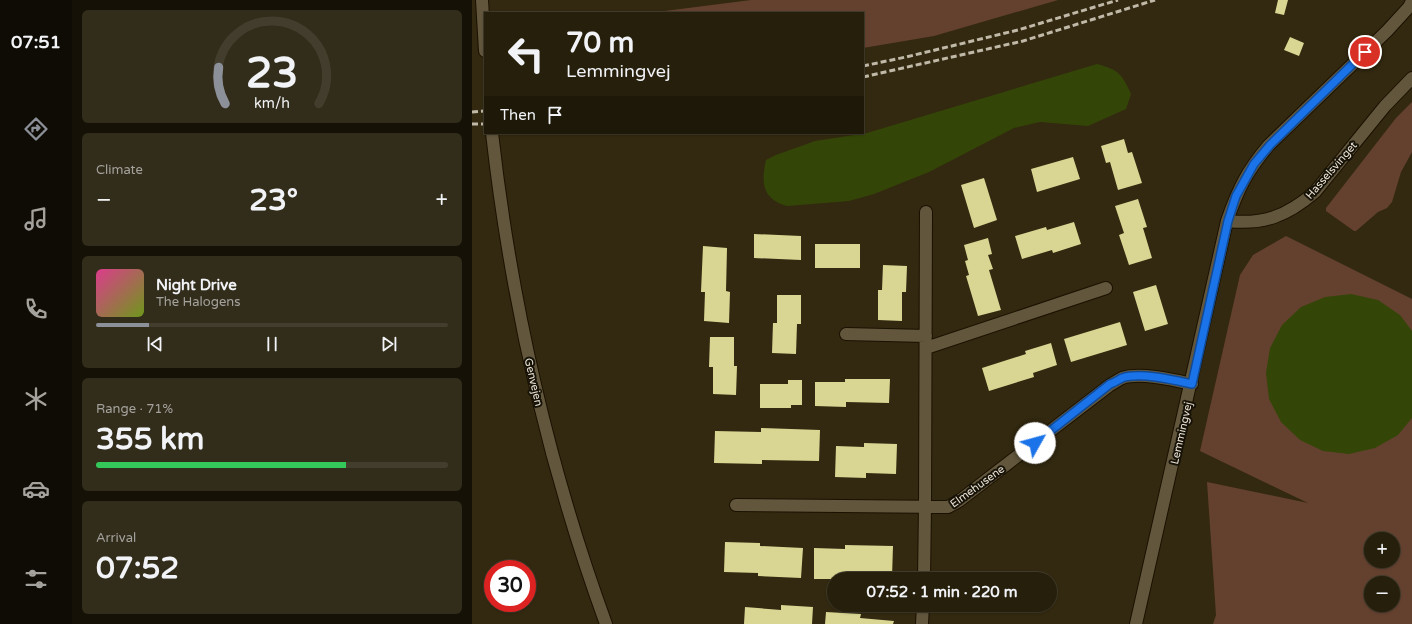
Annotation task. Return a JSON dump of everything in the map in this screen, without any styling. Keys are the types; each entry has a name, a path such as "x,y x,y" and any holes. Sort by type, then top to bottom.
{"street":[{"path":"482,0 484,34"},
{"name":"Lemmingvej","path":"1136,624 1228,221 1236,196 1254,164 1270,145 1387,31 1409,7 1412,1"},
{"name":"Hasselsvinget","path":"1228,221 1258,222 1270,219 1289,211 1306,200 1315,192 1385,106 1412,78"},
{"name":"Genvejen","path":"492,134 500,202 510,264 536,393 572,522 606,624"},
{"path":"924,572 926,507 926,212"},
{"path":"846,334 926,342 1106,288"},
{"name":"Elmehusene","path":"736,505 948,507 959,501 1110,384 1122,378 1142,377 1168,378 1192,384"},
{"path":"922,624 923,612"}],"shaded area":[{"path":"751,0 1058,0 934,36 864,48 864,12 657,12"},
{"path":"1097,64 1110,68 1119,74 1131,94 1126,109 1088,126 1040,122 1014,128 929,172 874,194 849,201 787,206 772,199 765,189 764,168 766,160 815,141 867,133"},
{"path":"1412,102 1412,152 1401,172 1392,202 1387,208 1378,212 1356,231 1354,231 1326,211 1326,208 1396,118"},
{"path":"1286,236 1412,299 1412,624 1213,624 1216,615 1207,482 1308,503 1200,451 1240,275 1253,255"},
{"path":"1351,294 1378,300 1400,315 1412,331 1412,418 1398,435 1375,448 1349,454 1323,451 1300,440 1281,422 1269,399 1266,373 1270,348 1282,325 1301,307 1325,297"}],"building":[{"path":"1278,0 1288,0 1284,15 1275,13"},
{"path":"1290,37 1304,43 1299,56 1284,50"},
{"path":"1124,139 1128,153 1132,152 1142,183 1118,190 1110,162 1106,163 1101,146"},
{"path":"1073,157 1080,179 1037,192 1031,169"},
{"path":"984,178 997,220 974,228 961,185"},
{"path":"1138,199 1147,227 1143,228 1152,258 1129,265 1119,235 1124,233 1115,206"},
{"path":"1074,222 1081,244 1053,253 1052,250 1022,259 1015,236 1046,227 1047,230"},
{"path":"754,234 801,236 801,260 754,258"},
{"path":"988,238 992,254 988,255 993,269 989,270 1001,310 978,316 966,276 969,275 965,261 968,260 964,245"},
{"path":"815,244 860,244 860,268 815,268"},
{"path":"703,246 727,248 726,291 730,292 729,323 704,321 705,292 701,292"},
{"path":"883,265 907,266 906,292 902,292 902,321 878,320 878,290 882,290"},
{"path":"1156,285 1168,324 1145,331 1133,292"},
{"path":"777,295 801,295 801,324 797,324 796,354 772,353 773,323 777,323"},
{"path":"1120,322 1127,345 1071,362 1064,339"},
{"path":"710,337 734,337 734,366 737,366 736,395 713,394 713,367 709,367"},
{"path":"1051,343 1057,365 1033,373 1034,377 989,391 982,368 1026,354 1025,351"},
{"path":"845,379 890,379 889,403 846,402 846,407 815,406 815,382 845,382"},
{"path":"788,380 802,380 802,405 791,405 791,408 760,408 760,384 788,384"},
{"path":"761,428 820,430 819,461 762,460 762,464 714,463 715,431 761,432"},
{"path":"864,443 897,444 896,474 866,473 866,478 835,477 836,446 864,447"},
{"path":"725,542 760,543 760,546 803,548 801,578 758,576 758,573 724,572"},
{"path":"845,545 893,546 892,572 827,572 827,579 814,579 814,548 845,549"},
{"path":"781,605 813,607 812,624 744,624 745,607 781,610"},
{"path":"826,612 861,614 860,618 894,621 893,624 825,624"}],"railway":[{"path":"864,66 1018,30 1118,0"},
{"path":"864,77 1023,41 1155,0"},
{"path":"472,112 484,111"},
{"path":"472,124 484,124"}],"route":[{"path":"1035,443 1110,384 1122,378 1168,378 1192,384 1228,221 1236,196 1254,164 1270,145 1365,52"}]}
